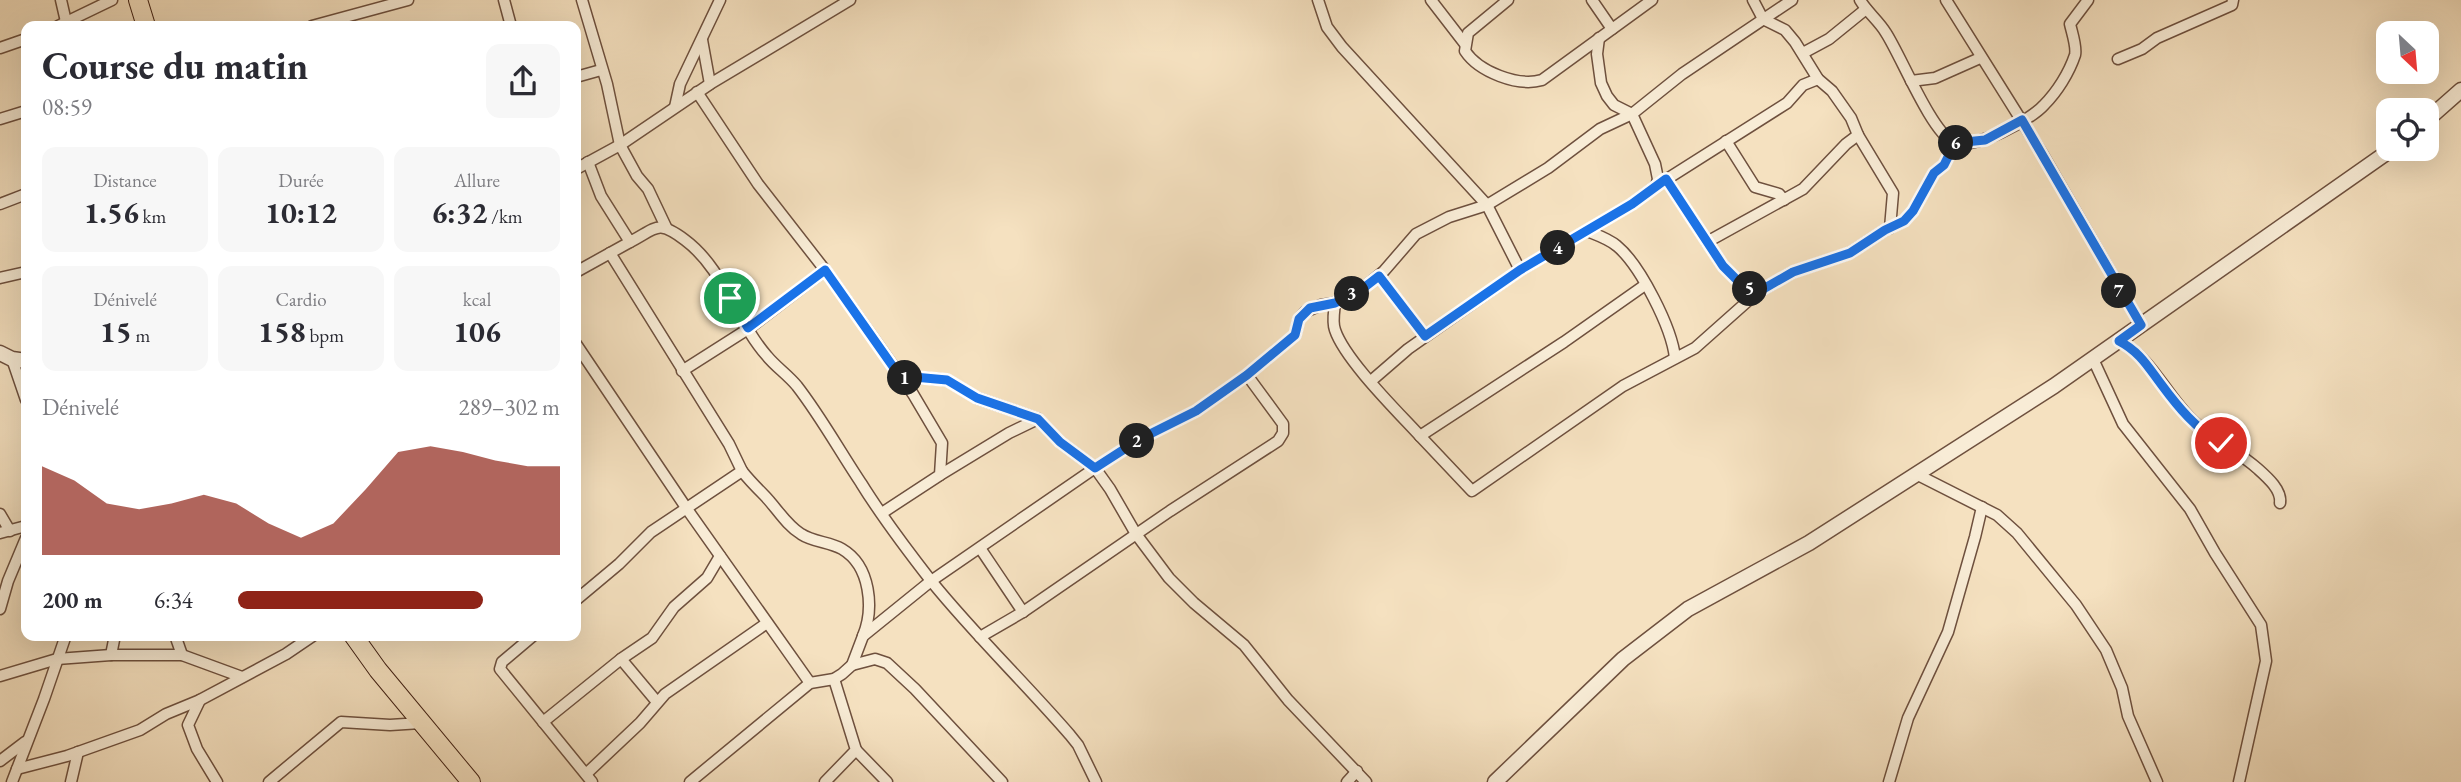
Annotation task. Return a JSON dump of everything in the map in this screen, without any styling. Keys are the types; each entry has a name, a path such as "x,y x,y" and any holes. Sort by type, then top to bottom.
{"main road":[{"path":"138,0 144,21"},
{"path":"358,641 378,670 471,782"}],"street":[{"path":"61,0 64,21"},
{"path":"72,21 112,0"},
{"path":"345,21 408,0"},
{"path":"504,0 510,21"},
{"path":"582,0 620,145 637,176 648,189 666,227 686,240 721,282 767,356 803,395 931,581 1070,735 1078,745 1096,782"},
{"path":"675,107 680,84 720,0"},
{"path":"581,166 620,145 710,84 850,0"},
{"path":"1318,0 1327,27 1342,47 1487,205 1520,270"},
{"path":"1431,0 1465,44"},
{"path":"1508,0 1468,33 1465,51 1469,57 1491,72 1516,80 1535,82 1542,80 1653,0"},
{"path":"1592,0 1612,29"},
{"path":"1753,0 1763,19 1785,30 1804,53 1818,79 1842,104 1893,193 1890,228"},
{"path":"863,636 931,581 1095,468 1140,439 1196,411 1247,375 1295,335 1299,319 1305,312 1321,305 1335,303 1361,290 1379,276 1416,234 1461,212 1487,205 1548,168 1600,129 1632,114 1665,86 1792,0"},
{"path":"1946,0 1980,58 2022,120 2141,325"},
{"path":"1804,53 1839,32 1863,4 1892,42 1929,113 1945,135 1955,143 1985,140 2043,108 2061,84 2076,52 2070,24 2088,0"},
{"path":"2118,59 2142,49 2157,38 2232,5 2232,0"},
{"path":"1599,38 1599,72 1607,96 1622,110 1632,114 1655,164 1658,179 1656,186"},
{"path":"702,40 710,84"},
{"path":"0,48 21,41"},
{"path":"1912,81 1935,78 1980,58"},
{"path":"581,76 601,70"},
{"path":"1371,381 1391,361 1520,270 1632,204 1666,179 1787,103 1802,85 1818,79"},
{"path":"2439,109 2461,90"},
{"path":"698,92 758,184 825,270 913,394 942,443 940,475"},
{"path":"0,119 21,113"},
{"path":"1707,242 1803,189 1858,135"},
{"path":"1726,141 1755,187 1779,194 1784,200"},
{"path":"1335,303 1334,329 1353,360 1472,491 1623,386 1704,341 1736,309 1758,292 1793,272 1850,253 1904,221 1913,211 1934,173 1944,165 1955,143"},
{"path":"1495,782 1592,686 1665,625 1727,586 1808,543 2093,359 2376,160"},
{"path":"588,162 600,196 630,242"},
{"path":"1666,179 1731,274 1745,286 1758,292"},
{"path":"0,204 21,196"},
{"path":"581,269 656,227 666,227"},
{"path":"1587,231 1617,245 1626,254 1665,318 1675,358"},
{"path":"610,253 729,444 742,471 801,534 843,549 864,577 869,589 869,621 852,665"},
{"path":"682,371 748,328 825,270"},
{"path":"0,278 21,273"},
{"path":"1379,276 1425,336"},
{"path":"1420,436 1645,285"},
{"path":"2119,341 2141,356 2180,408 2204,432 2236,451 2260,471 2278,492 2280,503"},
{"path":"581,351 687,509 810,683"},
{"path":"13,358 21,384"},
{"path":"2093,359 2123,424 2190,509 2262,625 2266,660 2239,782"},
{"path":"980,638 1278,441 1283,433 1283,424 1247,375"},
{"path":"901,378 947,380 977,398 1038,419 1060,442 1095,468 1136,534 1174,584 1244,645 1288,700 1366,782"},
{"path":"882,513 1009,433 1038,419"},
{"path":"581,596 651,532 742,471"},
{"path":"1916,474 1997,515 2017,533 2076,605 2096,633 2122,688 2129,716 2157,782"},
{"path":"1889,782 1908,718 1948,632 1982,507"},
{"path":"0,514 5,532"},
{"path":"979,548 1023,612"},
{"path":"0,609 21,550"},
{"path":"543,722 621,659 652,638 674,607 707,578 720,556"},
{"path":"527,641 500,667 589,778 657,702 678,684 767,623"},
{"path":"14,778 63,641"},
{"path":"111,655 114,641"},
{"path":"180,641 182,654"},
{"path":"14,778 130,734 166,714 200,700 305,641"},
{"path":"0,676 57,659 182,654 242,677"},
{"path":"621,659 657,702"},
{"path":"691,782 810,683 834,679 852,665 875,659 887,663 915,689 1002,782"},
{"path":"834,679 856,750 887,782"},
{"path":"200,700 188,725 197,748 217,782"},
{"path":"269,782 341,722 390,725 421,723"},
{"path":"0,761 27,741"},
{"path":"825,782 856,750"},
{"path":"71,782 78,752"},
{"path":"1347,782 1357,771"}],"route":[{"path":"730,298 748,328 825,270 901,378 947,380 977,398 1038,419 1060,442 1095,468 1140,439 1196,411 1247,375 1295,335 1299,319 1310,308 1335,303 1361,290 1379,276 1425,336 1520,270 1632,204 1666,179 1700,228 1718,260 1740,283 1758,292 1793,272 1850,253 1904,221 1913,211 1934,173 1944,165 1955,143 1985,140 2022,120 2125,302 2141,325 2119,341 2141,356 2191,420 2221,443"}]}
